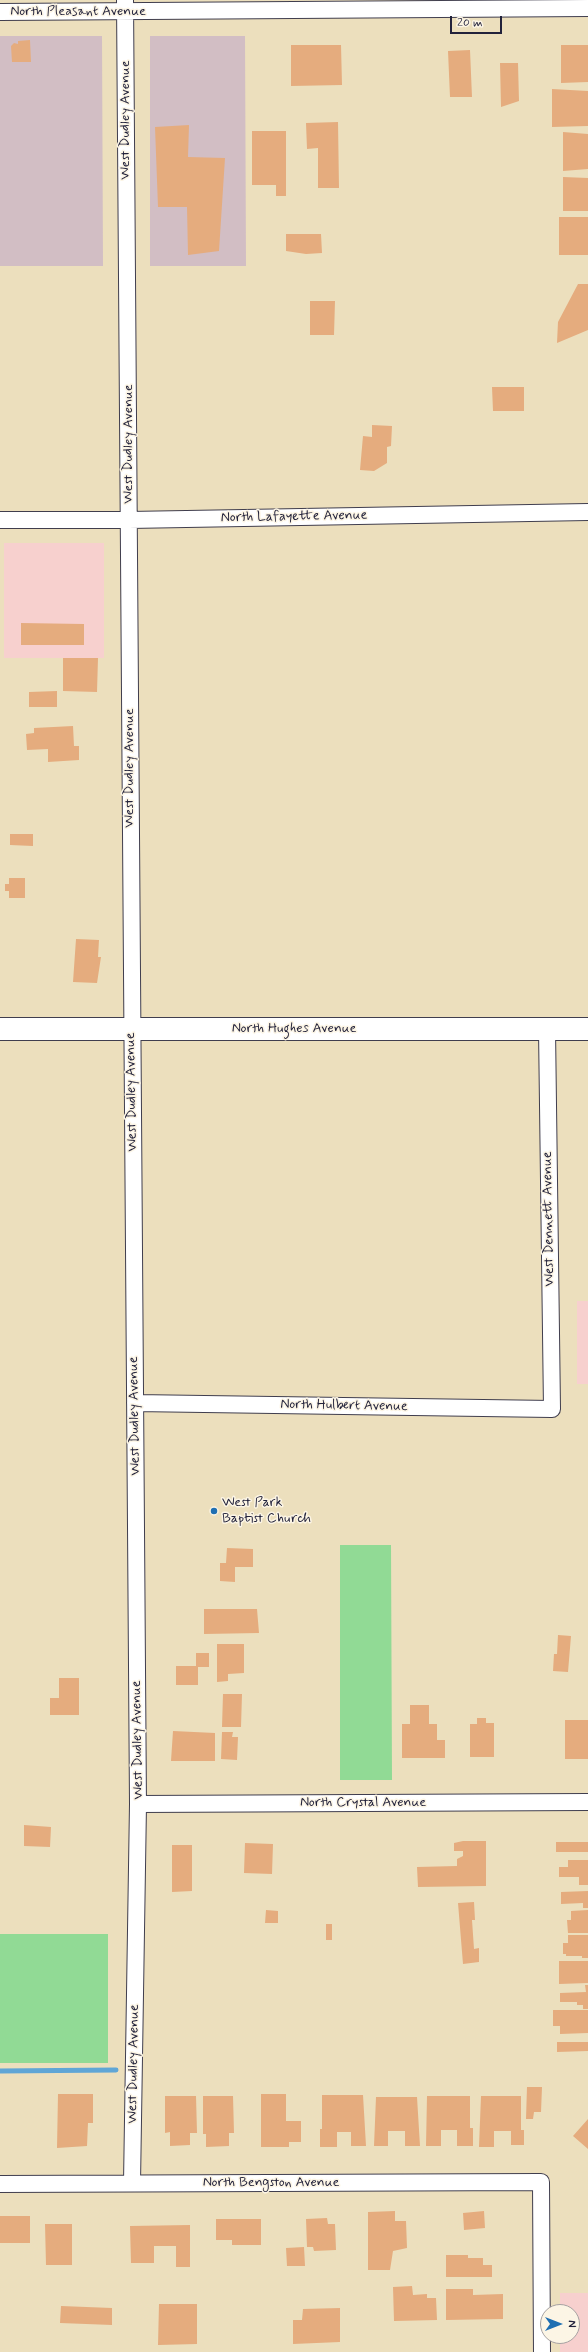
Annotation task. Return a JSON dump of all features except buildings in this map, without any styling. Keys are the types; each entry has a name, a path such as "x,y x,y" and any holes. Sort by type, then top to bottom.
{"street":[{"name":"North Pleasant Avenue","path":"0,12 125,6 588,8"},
{"name":"West Dudley Avenue","path":"125,6 131,1029 138,1804 132,2183"},
{"name":"North Lafayette Avenue","path":"0,520 129,520 588,512"},
{"name":"North Hughes Avenue","path":"0,1029 588,1029"},
{"name":"West Dennett Avenue","path":"547,1029 552,1409"},
{"name":"North Hulbert Avenue","path":"135,1403 552,1409"},
{"name":"North Crystal Avenue","path":"138,1804 588,1802"},
{"name":"North Bengston Avenue","path":"0,2184 541,2182 542,2352"}],"shaded area":[{"path":"0,36 102,36 103,266 0,266"},
{"path":"150,36 245,36 246,266 150,266"},
{"path":"4,543 104,543 104,658 4,658"},
{"path":"577,1301 588,1301 588,1384 577,1384"},
{"path":"560,2293 588,2293 588,2352 560,2352 560,2344 580,2344 580,2304 560,2304"}],"green space":[{"path":"340,1545 391,1545 392,1780 340,1780"},
{"path":"0,1934 108,1934 108,2063 0,2063"}],"waterway":[{"path":"0,2071 116,2070"}],"place":[{"name":"West Park Baptist Church","path":"214,1511"}]}
